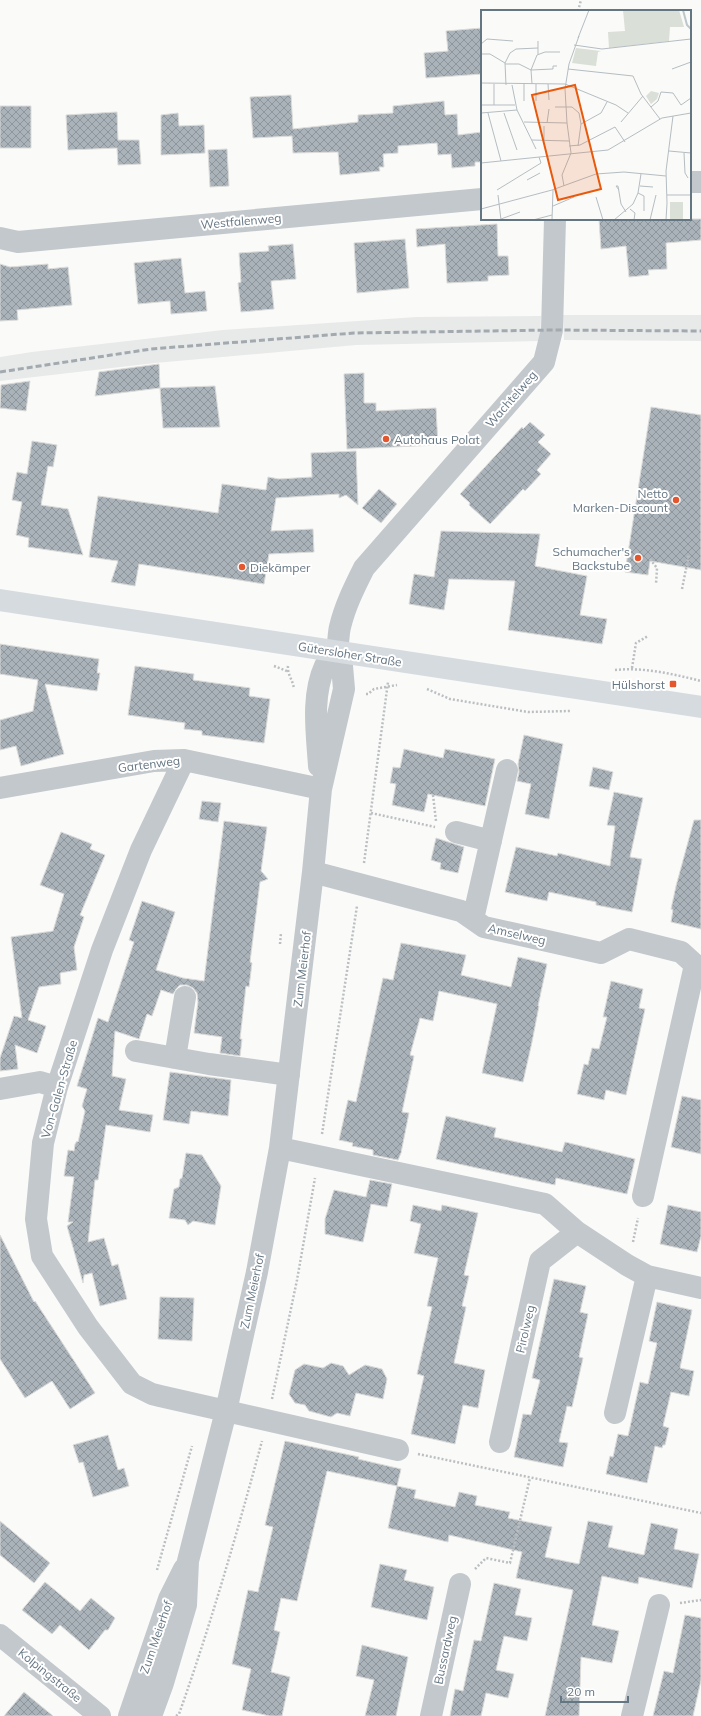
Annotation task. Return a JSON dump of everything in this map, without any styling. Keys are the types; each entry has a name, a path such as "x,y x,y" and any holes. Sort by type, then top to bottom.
{"main road":[{"name":"Gütersloher Straße","path":"0,600 701,707"}],"street":[{"name":"Westfalenweg","path":"0,238 18,242 481,199"},
{"name":"Wachtelweg","path":"336,651 340,627 347,602 364,568 544,362 552,330 555,220"},
{"name":"Zum Meierhof","path":"128,1716 169,1599 188,1560 226,1411 257,1272 280,1148 313,872 321,789 344,689 342,666 336,651"},
{"name":"Gartenweg","path":"0,788 154,761 184,760 321,789"},
{"name":"Von-Galen-Straße","path":"184,760 141,850 110,928 57,1087 43,1143 36,1218 42,1256 88,1327 132,1384 152,1394 226,1411"},
{"path":"473,919 507,770"},
{"path":"456,832 491,841"},
{"name":"Amselweg","path":"313,872 461,911 484,927 601,953 629,939 681,952 698,968 643,1196"},
{"path":"175,1058 185,997"},
{"path":"136,1051 289,1075"},
{"path":"0,1089 40,1082 57,1087"},
{"path":"280,1148 546,1204 577,1232 627,1265 647,1276 701,1288"},
{"name":"Pirolweg","path":"500,1442 540,1262 577,1232"},
{"path":"615,1413 647,1276"},
{"path":"226,1411 398,1450"},
{"name":"Zum Meierhof","path":"150,1716 163,1683 186,1605 188,1560"},
{"name":"Bussardweg","path":"431,1716 460,1584"},
{"path":"632,1716 659,1605"},
{"name":"Kolpingstraße","path":"0,1635 100,1716"}],"path":[{"path":"578,10 580,0"},
{"path":"682,589 690,554"},
{"path":"650,559 657,568 656,584"},
{"path":"632,668 636,643 648,636"},
{"path":"288,663 287,671 293,681 295,697"},
{"path":"361,693 368,694 374,689 403,684"},
{"path":"176,1716 180,1715 198,1662 236,1538 268,1420 297,1280 361,885 388,686"},
{"path":"425,688 450,699 528,712 577,711"},
{"path":"371,813 437,827 432,802 433,795"},
{"path":"280,949 282,926"},
{"path":"627,1265 643,1196"},
{"path":"156,1574 194,1440"},
{"path":"398,1450 701,1513"},
{"path":"460,1584 486,1558 510,1564 530,1478"}],"shaded area":[{"path":"563,315 701,315 701,341 564,340"},
{"path":"541,316 540,341 356,345 155,363 0,381 0,357 32,352 223,330 417,317"}],"building":[{"path":"481,28 481,74 426,78 424,53 448,51 446,31"},
{"path":"291,95 293,129 358,122 358,115 393,113 393,106 444,101 445,115 457,114 458,135 481,132 481,162 475,162 475,166 452,168 451,154 438,155 437,143 398,146 398,153 383,154 384,167 379,167 380,171 340,175 338,152 293,153 292,136 253,138 250,97"},
{"path":"0,106 31,106 31,148 0,148"},
{"path":"117,112 118,140 139,140 141,164 118,165 117,148 68,150 66,115"},
{"path":"178,113 179,126 204,125 205,153 161,155 161,115"},
{"path":"227,149 229,186 210,187 208,150"},
{"path":"701,219 701,240 666,243 667,269 648,270 649,275 629,277 626,246 601,249 599,220"},
{"path":"497,224 498,256 508,256 509,275 488,276 488,281 447,283 445,244 417,247 416,229"},
{"path":"405,239 409,288 357,293 354,243"},
{"path":"293,244 296,279 271,281 274,309 241,312 238,283 241,282 239,253 269,251 268,246"},
{"path":"181,258 185,293 205,291 207,311 171,314 170,301 138,304 134,263"},
{"path":"0,264 10,267 48,264 48,269 68,267 72,305 17,310 18,320 0,321"},
{"path":"159,364 160,388 95,396 99,372"},
{"path":"364,373 364,403 376,403 376,411 436,408 438,445 347,449 344,374"},
{"path":"30,381 26,411 0,408 1,385"},
{"path":"215,386 220,427 163,428 160,388"},
{"path":"651,407 701,415 701,570 650,561 648,575 625,572"},
{"path":"530,422 545,435 538,442 551,454 537,470 541,474 525,491 523,489 490,524 469,505 470,503 460,494 522,427 523,429"},
{"path":"32,441 57,445 53,467 48,466 41,505 68,509 83,555 28,547 29,538 16,535 22,502 12,500 17,472 27,474"},
{"path":"356,451 358,505 346,495 339,498 339,494 276,498 271,531 313,529 314,552 269,554 264,584 139,564 135,586 111,582 118,561 89,557 98,496 218,513 222,484 266,490 268,477 279,479 312,477 311,453"},
{"path":"379,489 397,504 381,523 362,508"},
{"path":"441,531 540,534 535,566 587,576 580,615 607,619 602,644 508,630 515,581 449,579 444,610 409,604 414,574 434,577"},
{"path":"0,644 99,659 97,673 100,673 97,691 45,684 64,754 21,766 16,746 0,750 0,720 33,711 38,680 0,674"},
{"path":"135,666 194,674 193,680 250,688 249,696 270,699 264,743 202,735 202,731 184,729 185,723 128,715"},
{"path":"524,735 563,744 549,819 525,814 531,784 517,781 519,772 518,764"},
{"path":"404,749 443,758 445,749 495,759 485,806 428,794 424,812 392,805 396,784 390,783 393,767 400,768"},
{"path":"593,767 613,772 609,790 589,786"},
{"path":"614,792 643,798 630,857 642,859 632,912 596,905 596,902 549,892 547,901 505,892 516,847 557,856 558,853 610,866 615,826 607,825"},
{"path":"202,801 221,803 218,822 199,819"},
{"path":"694,820 701,820 701,929 671,922 673,910 671,909 676,886"},
{"path":"224,821 267,827 261,871 268,879 260,882 250,962 252,963 249,987 246,986 240,1039 242,1039 240,1056 220,1053 222,1037 194,1033 198,1002 197,993 193,988 187,985 180,985 173,994 161,990 152,1016 147,1014 139,1039 115,1031 112,1076 126,1079 119,1110 153,1115 150,1132 106,1125 98,1180 95,1180 88,1242 104,1238 112,1266 118,1264 127,1299 100,1306 92,1273 84,1275 83,1283 67,1226 73,1222 68,1222 74,1177 64,1176 68,1150 74,1151 75,1144 77,1141 78,1142 85,1111 82,1106 87,1089 77,1086 98,1018 108,1022 134,942 129,940 142,901 175,912 156,970 183,978 204,981"},
{"path":"61,832 92,844 90,849 105,855 80,915 84,917 74,947 77,970 60,973 61,984 39,987 28,1020 46,1026 37,1053 15,1045 18,1069 0,1071 0,1058 14,1016 22,1018 11,937 53,931 64,894 40,885"},
{"path":"436,838 464,847 458,873 440,869 441,863 431,860"},
{"path":"401,943 466,955 461,975 511,987 518,957 547,964 523,1082 482,1073 497,1004 439,991 433,1021 420,1018 410,1055 414,1056 402,1112 409,1113 401,1153 398,1160 373,1155 373,1150 352,1146 353,1143 339,1140 348,1100 356,1102 383,978 393,980"},
{"path":"611,981 643,989 639,1008 645,1009 626,1095 606,1090 604,1100 577,1094 584,1064 588,1065 592,1048 599,1049 607,1017 603,1017"},
{"path":"170,1072 231,1080 228,1116 191,1111 189,1124 163,1120"},
{"path":"682,1096 701,1100 701,1154 671,1147"},
{"path":"446,1116 496,1128 494,1137 562,1152 565,1142 635,1159 627,1194 556,1178 555,1185 436,1159"},
{"path":"186,1153 202,1155 221,1186 215,1225 193,1221 188,1225 185,1220 169,1218 174,1189 179,1187 180,1179 182,1178"},
{"path":"370,1180 392,1184 387,1207 371,1204 363,1242 325,1234 325,1219 334,1190 366,1197"},
{"path":"413,1205 441,1211 442,1205 478,1213 464,1275 469,1276 462,1306 466,1307 454,1363 485,1370 478,1408 463,1405 455,1444 411,1434 424,1376 417,1374 432,1307 427,1306 438,1258 414,1253 421,1224 410,1221"},
{"path":"668,1205 701,1212 701,1236 697,1252 660,1244"},
{"path":"0,1235 34,1302 35,1301 95,1393 70,1409 52,1381 25,1398 0,1359"},
{"path":"554,1279 586,1286 580,1312 588,1314 579,1357 583,1358 572,1407 567,1406 559,1442 568,1443 563,1467 514,1457 523,1414 531,1415 540,1380 532,1378"},
{"path":"160,1297 194,1298 192,1341 158,1339"},
{"path":"657,1302 692,1310 680,1368 694,1371 689,1396 671,1392 663,1426 669,1428 665,1445 663,1445 662,1448 655,1446 647,1483 606,1474 610,1456 613,1457 618,1434 628,1436 640,1382 648,1384 657,1343 649,1341"},
{"path":"331,1363 343,1366 349,1375 365,1365 382,1369 387,1379 383,1399 356,1393 350,1416 337,1413 331,1417 309,1411 305,1405 295,1403 289,1394 295,1370 304,1364 323,1368"},
{"path":"108,1435 118,1470 124,1468 129,1486 93,1497 83,1462 79,1463 73,1445"},
{"path":"285,1441 359,1457 358,1459 401,1469 397,1486 327,1471 297,1601 281,1598 274,1630 280,1632 271,1672 290,1677 282,1716 270,1716 242,1710 251,1669 232,1664 248,1590 258,1592 273,1527 265,1525"},
{"path":"397,1486 416,1490 414,1498 455,1507 459,1492 477,1496 475,1505 510,1512 508,1518 552,1527 545,1557 579,1564 588,1521 613,1526 608,1547 644,1555 651,1523 678,1529 674,1549 699,1554 692,1588 639,1577 638,1584 602,1576 592,1625 619,1631 612,1663 581,1657 579,1716 545,1716 573,1590 516,1578 522,1552 449,1535 448,1542 388,1528"},
{"path":"0,1521 50,1563 34,1583 0,1555"},
{"path":"380,1564 407,1570 404,1580 434,1587 427,1620 371,1607"},
{"path":"45,1582 80,1611 91,1598 115,1618 108,1630 105,1630 89,1650 60,1625 52,1634 22,1610"},
{"path":"494,1583 521,1589 515,1615 532,1618 527,1641 504,1636 496,1670 514,1674 508,1698 486,1693 481,1716 450,1716 455,1689 463,1691 474,1640 481,1641"},
{"path":"685,1615 701,1618 701,1680 693,1716 653,1716 664,1671 673,1673"},
{"path":"362,1645 408,1657 396,1716 365,1716 374,1680 356,1676"},
{"path":"24,1692 53,1716 4,1716"}],"railway":[{"path":"0,372 151,349 354,333 552,330 701,331"}],"place":[{"name":"Autohaus Polat","path":"386,439"},
{"name":"Netto Marken-Discount","path":"676,500"},
{"name":"Schumacher's Backstube","path":"638,558"},
{"name":"Diekämper","path":"242,567"},
{"name":"Hülshorst","path":"673,684"}]}
